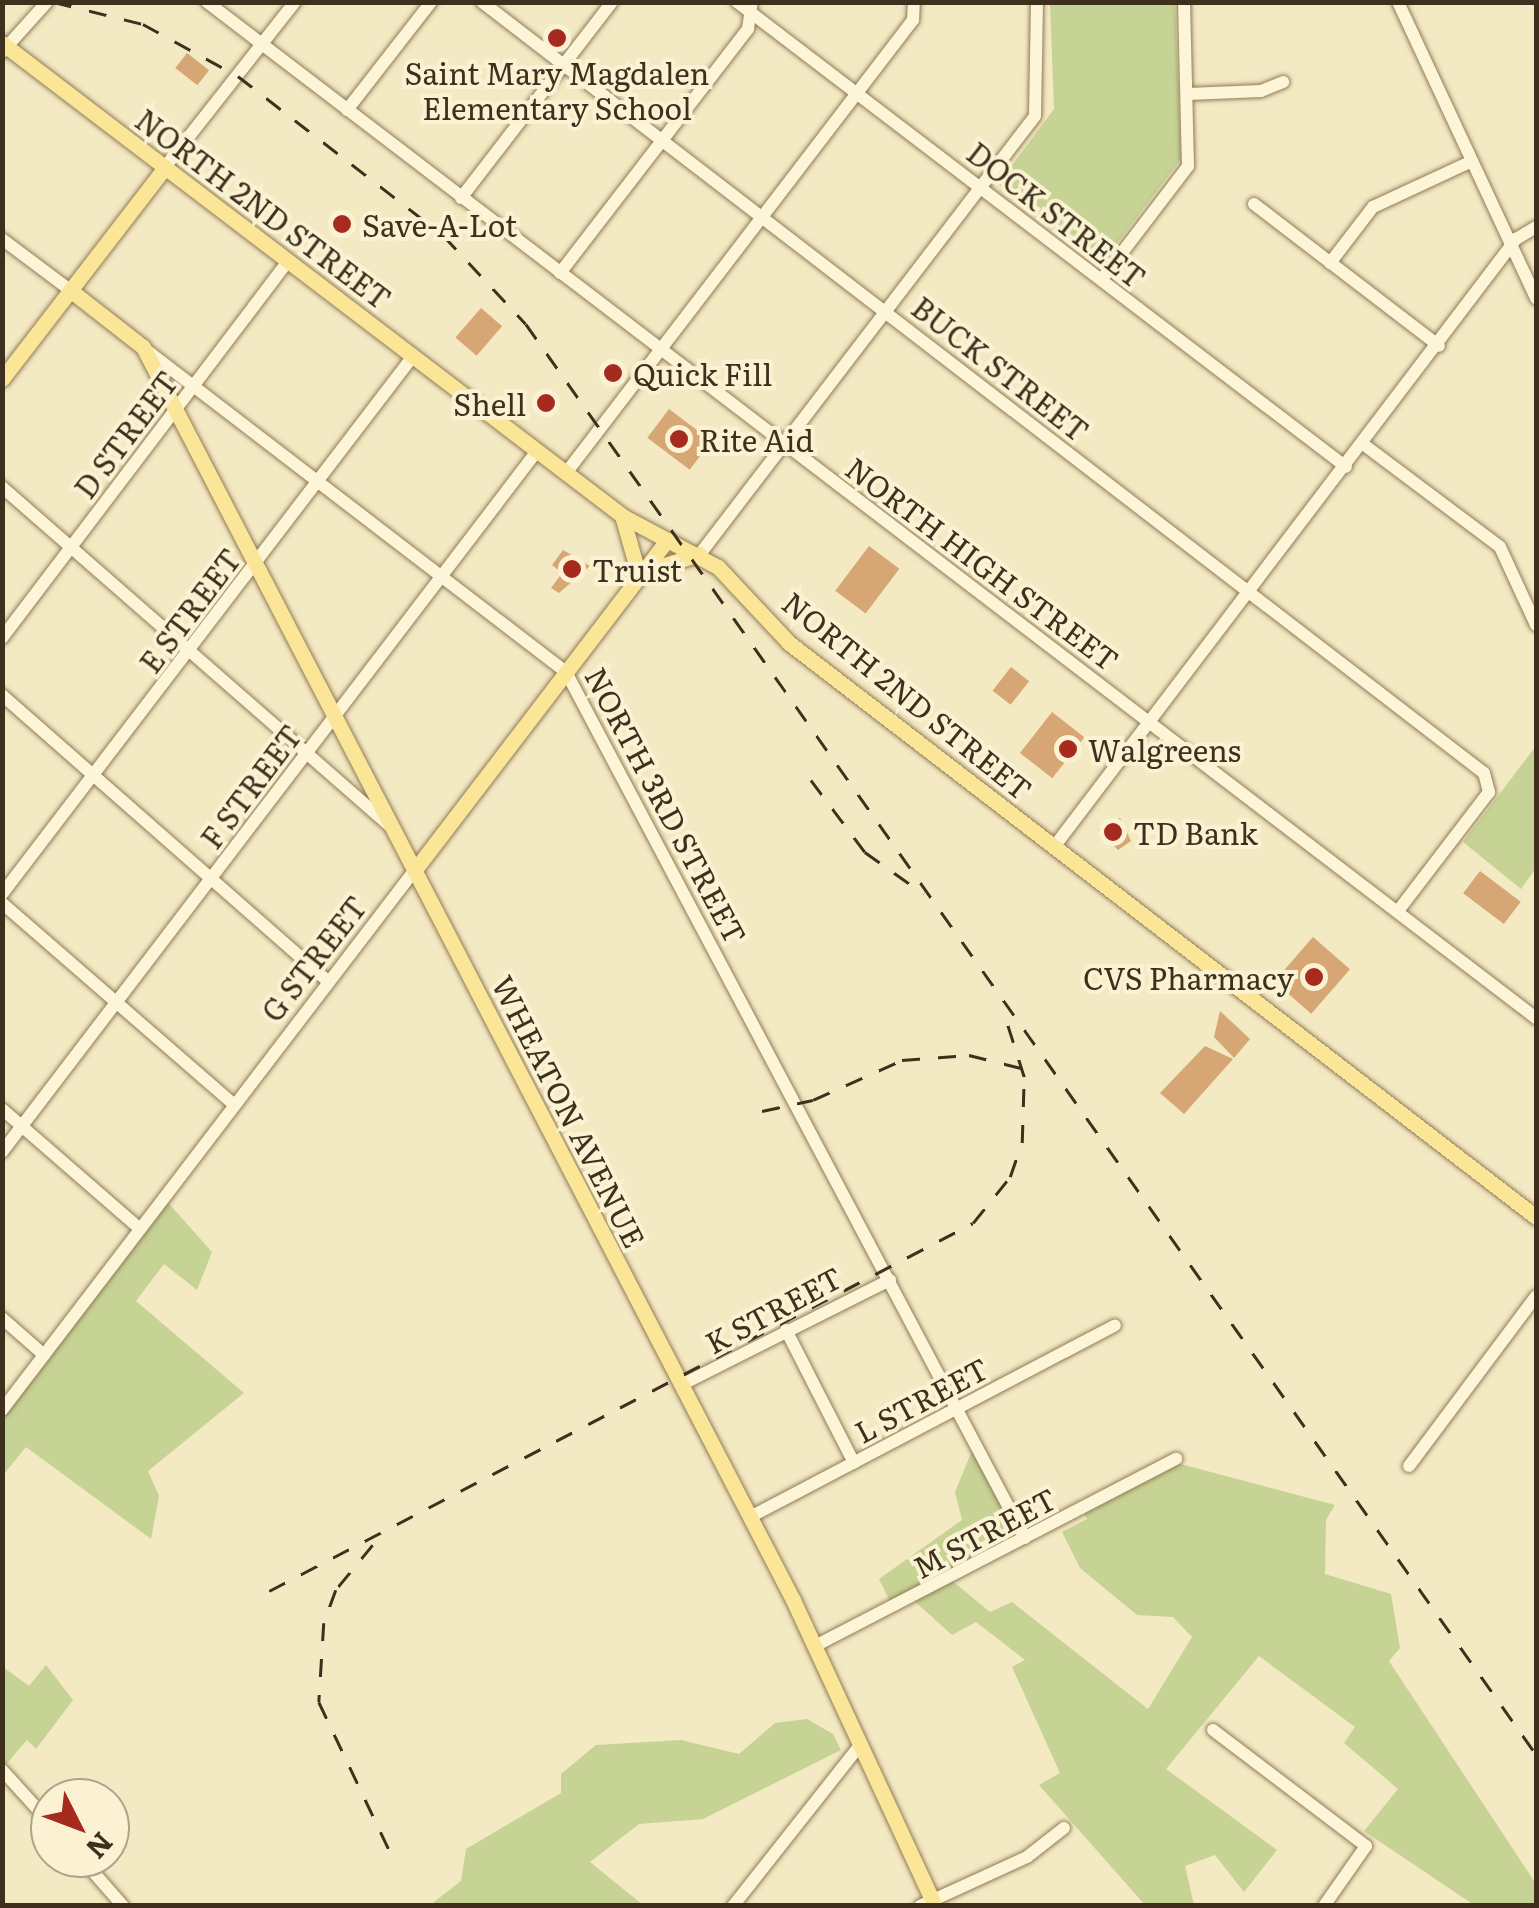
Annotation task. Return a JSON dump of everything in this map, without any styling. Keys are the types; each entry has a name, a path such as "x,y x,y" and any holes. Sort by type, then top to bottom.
{"main road":[{"name":"NORTH 2ND STREET","path":"4,47 620,514 700,554 789,642 1536,1217"},
{"path":"2,379 165,167"},
{"name":"NORTH 3RD STREET","path":"70,290 143,347"},
{"name":"WHEATON AVENUE","path":"143,347 750,1517 861,1744 929,1904"},
{"path":"620,514 636,546 639,576 669,558 700,554"},
{"name":"G STREET","path":"414,872 666,540"}],"street":[{"path":"4,47 46,2"},
{"name":"NORTH HIGH STREET","path":"207,2 1536,1018"},
{"path":"165,167 295,2"},
{"path":"348,110 431,2"},
{"name":"BUCK STREET","path":"482,2 1488,778 1488,792 1398,911"},
{"path":"461,198 612,2"},
{"name":"DOCK STREET","path":"737,2 753,9 1346,466"},
{"path":"566,473 912,20 914,2"},
{"path":"700,554 1038,112 1037,2"},
{"path":"1102,279 1188,166 1184,2"},
{"path":"1401,4 1536,298"},
{"path":"560,273 662,140 753,9"},
{"path":"1188,94 1262,91 1283,82"},
{"path":"1330,263 1373,207 1472,161"},
{"path":"1254,204 1439,346"},
{"path":"1054,847 1512,246 1536,227"},
{"name":"NORTH 3RD STREET","path":"2,238 70,290"},
{"name":"D STREET","path":"2,638 288,261"},
{"name":"NORTH 3RD STREET","path":"143,347 566,672 1025,1538"},
{"name":"E STREET","path":"2,894 412,356"},
{"path":"1363,444 1500,547 1536,626"},
{"name":"F STREET","path":"2,1152 537,451"},
{"path":"2,487 391,828"},
{"path":"2,695 329,982"},
{"name":"G STREET","path":"2,1410 414,872"},
{"path":"2,903 234,1105"},
{"path":"2,1109 140,1229"},
{"name":"K STREET","path":"682,1385 890,1280"},
{"path":"1409,1466 1536,1296"},
{"path":"2,1318 44,1355"},
{"name":"L STREET","path":"750,1517 1115,1325"},
{"path":"786,1330 854,1463"},
{"name":"M STREET","path":"815,1646 1176,1459"},
{"path":"1212,1730 1366,1846 1324,1906"},
{"path":"733,1906 861,1744"},
{"path":"2,1770 30,1801"},
{"path":"929,1904 1027,1858 1064,1828"},
{"path":"98,1878 123,1906"}],"green space":[{"path":"1050,3 1175,3 1181,159 1102,263 998,184 1054,109"},
{"path":"1536,746 1536,868 1521,889 1463,842"},
{"path":"164,1198 212,1252 197,1290 164,1264 136,1301 244,1393 148,1471 159,1496 151,1539 26,1447 3,1475 2,1409"},
{"path":"974,1446 1021,1541 950,1579 990,1612 1012,1602 1148,1709 1192,1637 1173,1617 1137,1615 1080,1568 1062,1532 1087,1519 1082,1509 1169,1461 1335,1505 1326,1520 1325,1574 1391,1594 1400,1648 1389,1661 1536,1884 1536,1905 1474,1905 1364,1831 1398,1789 1344,1743 1355,1727 1259,1656 1166,1769 1277,1850 1244,1892 1215,1855 1185,1866 1194,1905 1145,1905 1039,1785 1060,1773 1012,1667 1025,1660 976,1622 952,1635 911,1598 893,1607 879,1579 962,1520 955,1492"},
{"path":"46,1665 73,1700 36,1749 27,1740 3,1768 3,1667 29,1686"},
{"path":"807,1719 833,1734 841,1750 703,1819 639,1824 590,1862 643,1905 430,1905 461,1881 466,1849 561,1793 561,1774 596,1745 681,1740 739,1754 775,1723"}],"building":[{"path":"187,53 209,70 197,85 175,68"},
{"path":"481,308 502,326 477,356 455,337"},
{"name":"Rite Aid","path":"669,409 711,441 690,470 647,438"},
{"path":"869,546 899,569 866,614 835,591"},
{"name":"Truist","path":"563,550 590,566 559,593 551,588 562,573 552,565"},
{"path":"1011,667 1029,681 1011,705 993,691"},
{"name":"Walgreens","path":"1052,712 1084,737 1052,778 1020,753"},
{"name":"TD Bank","path":"1120,818 1131,841 1118,850 1098,830"},
{"path":"1480,871 1521,902 1504,924 1463,893"},
{"name":"CVS Pharmacy","path":"1313,937 1350,969 1311,1014 1274,982"},
{"path":"1220,1011 1250,1039 1234,1058 1214,1037"},
{"path":"1205,1046 1233,1059 1184,1114 1160,1093"}],"railway":[{"path":"54,2 143,24 238,76 444,236 526,324 1536,1754"},
{"path":"811,780 865,852 924,894"},
{"path":"269,1591 973,1223 1010,1177 1022,1143 1024,1077 1005,1017"},
{"path":"762,1111 813,1100 902,1060 969,1055 1029,1070"},
{"path":"373,1545 336,1590 324,1623 319,1702 392,1856"}],"place":[{"name":"Saint Mary Magdalen Elementary School","path":"557,38"},
{"name":"Save-A-Lot","path":"342,224"},
{"name":"Quick Fill","path":"613,373"},
{"name":"Shell","path":"546,403"},
{"name":"Rite Aid","path":"679,439"},
{"name":"Truist","path":"572,569"},
{"name":"Walgreens","path":"1068,749"},
{"name":"TD Bank","path":"1113,832"},
{"name":"CVS Pharmacy","path":"1314,977"}]}
